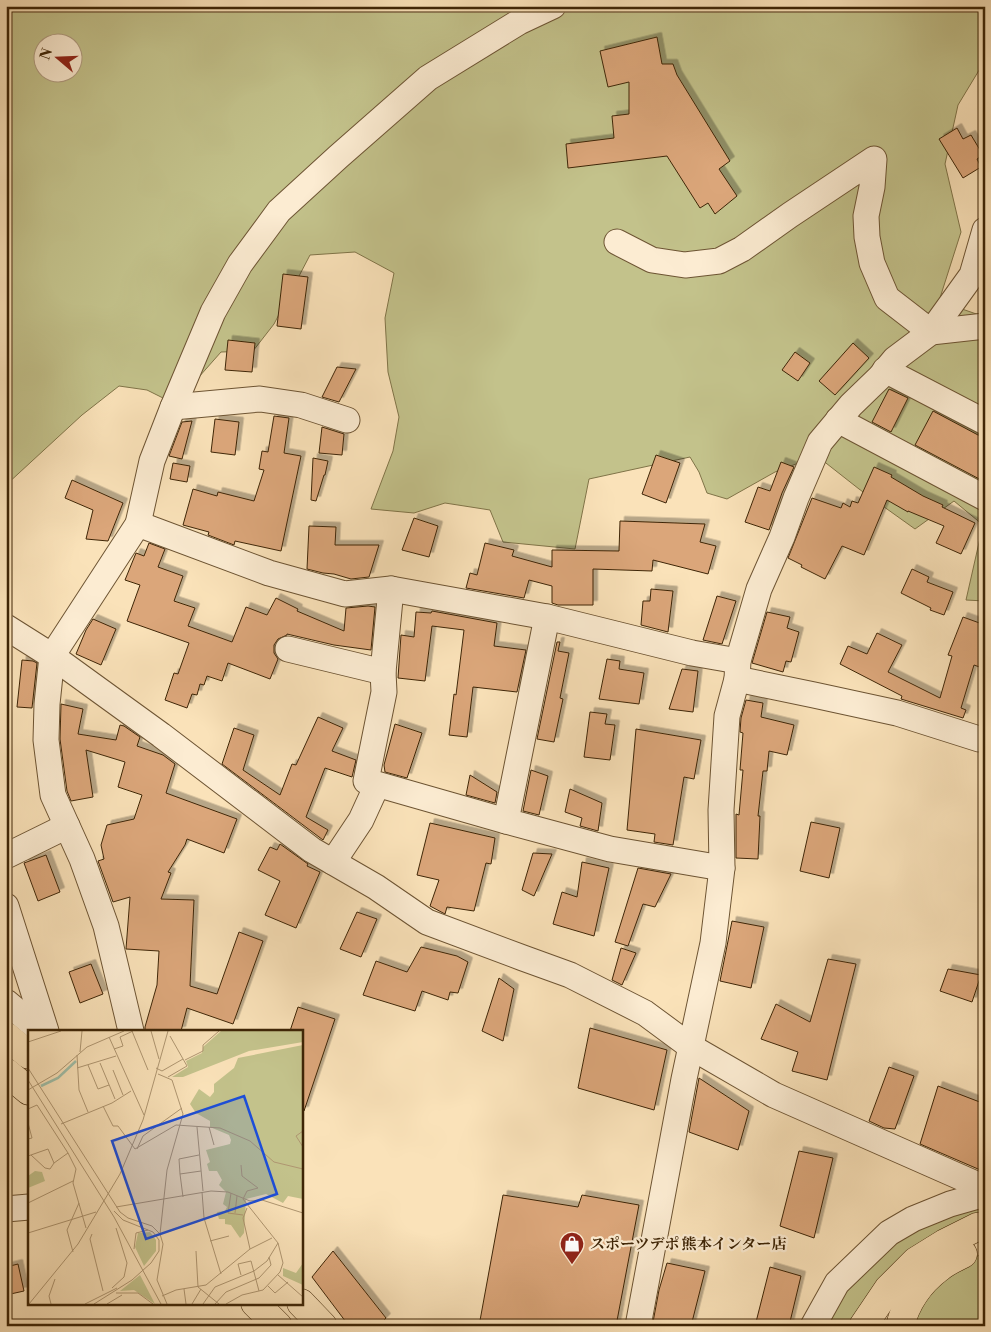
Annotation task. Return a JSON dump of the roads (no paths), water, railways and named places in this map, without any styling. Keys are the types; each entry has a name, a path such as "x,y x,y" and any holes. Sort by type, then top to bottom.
{"highway":[{"path":"6,1036 28,1054"},
{"path":"6,1072 28,1090"},
{"path":"863,1326 888,1289 916,1261 945,1243 977,1227 985,1226"},
{"path":"900,1326 909,1302 919,1286 939,1267 969,1250 985,1245"},
{"path":"256,1304 278,1326"},
{"path":"302,1304 323,1326"}],"street":[{"path":"131,1030 106,926 82,859 53,795 46,740 46,704 52,656 138,524 152,461 213,312 240,264 279,211 338,156 428,78 519,22 553,6"},
{"path":"617,242 652,260 685,265 719,261 742,249 874,159 872,187 866,216 867,237 872,263 887,298 931,332 985,326"},
{"path":"638,1326 684,1079 713,943 722,868 721,810 727,716 758,589 782,537 820,442 851,405 895,358 931,332 972,275 985,230"},
{"path":"885,370 985,422"},
{"path":"173,407 260,399 300,405 347,420"},
{"path":"838,420 985,498"},
{"path":"138,524 269,573 345,594 390,589 547,617 692,652 737,670 832,698 897,713 978,739 985,739"},
{"path":"390,589 383,672 384,692 366,781 610,849 722,868"},
{"path":"506,821 547,617"},
{"path":"6,627 52,656 161,735 312,850 376,887 427,922 570,975 645,1013 691,1047 774,1095 985,1188"},
{"path":"288,649 383,672"},
{"path":"332,862 360,820 377,785"},
{"path":"6,856 67,826"},
{"path":"6,906 46,1030"},
{"path":"6,1002 39,1030"},
{"path":"814,1326 837,1283 890,1233 913,1219 950,1204 985,1194"},
{"path":"6,1209 28,1207"}],"place":[{"name":"スポーツデポ 熊本インター店","path":"572,1265"}]}
